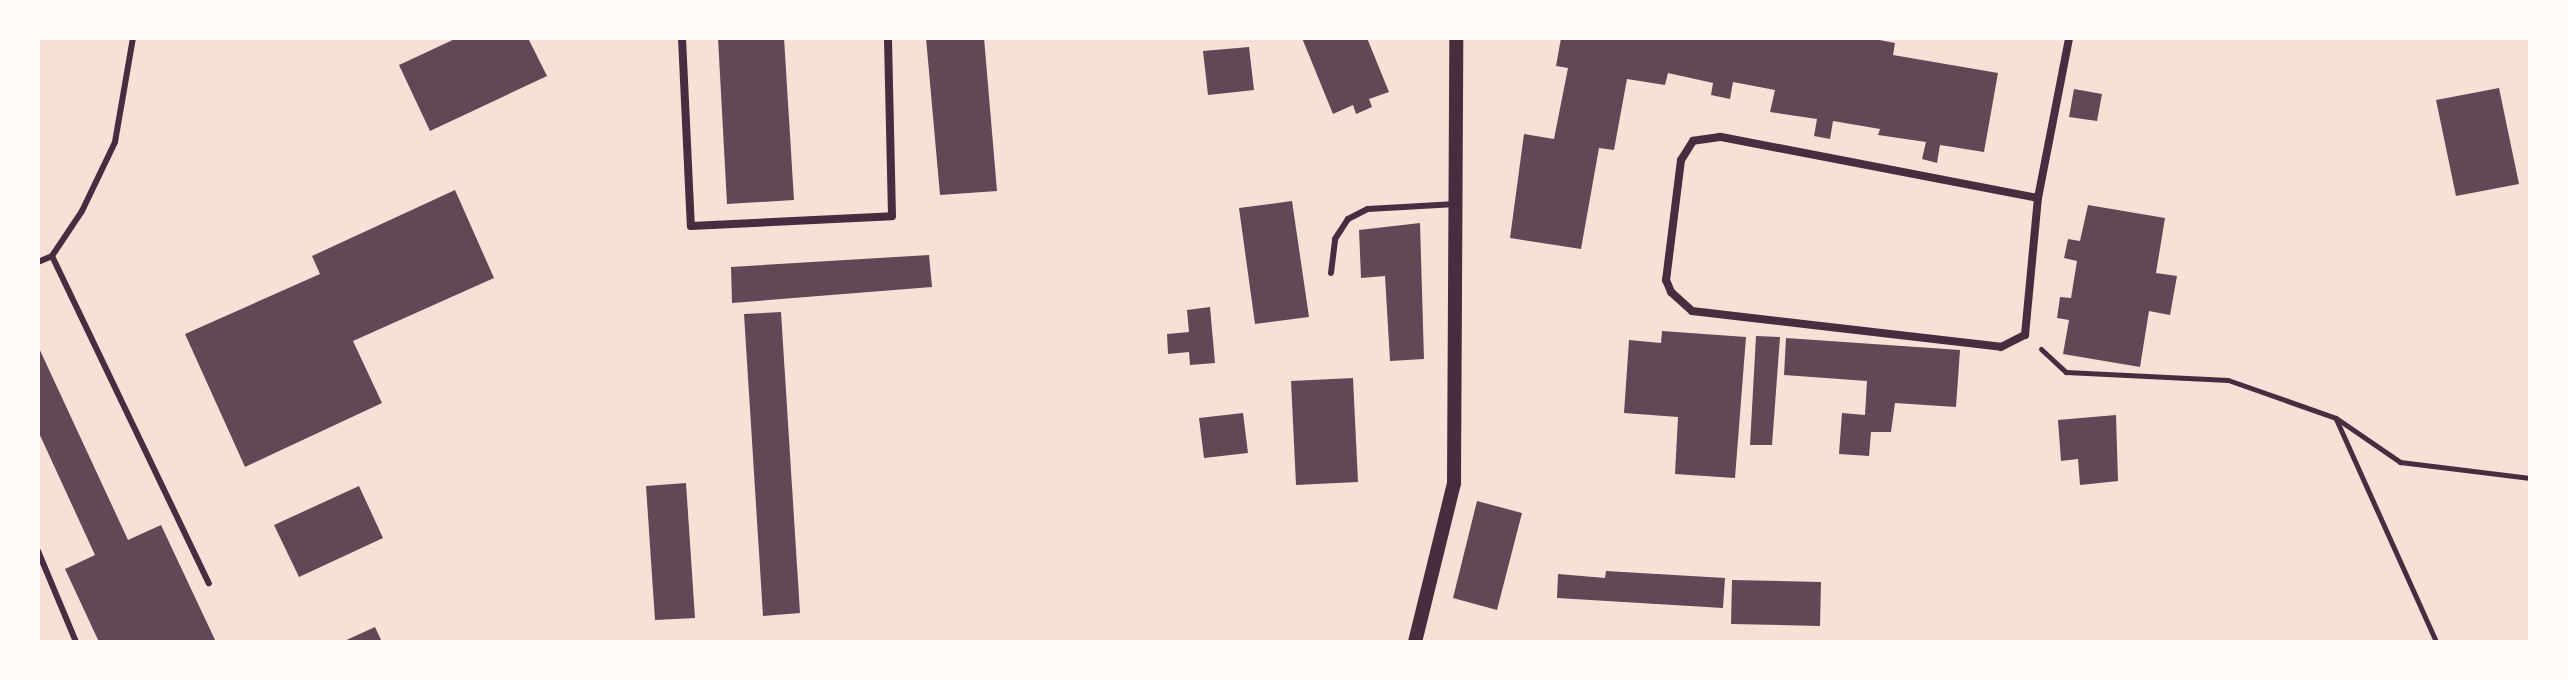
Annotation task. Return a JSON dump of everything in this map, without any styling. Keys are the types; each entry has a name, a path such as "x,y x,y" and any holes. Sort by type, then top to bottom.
{"street":[{"path":"682,38 691,226 892,216 888,38"},
{"path":"1415,642 1454,483 1456,38"},
{"path":"2038,198 1720,137 1693,141 1681,160 1666,280 1671,292 1692,311 2001,347 2025,335 2038,198 2069,38"}],"lane":[{"path":"38,262 52,256 82,211 115,142 133,38"},
{"path":"1331,273 1335,239 1348,219 1368,209 1456,204"},
{"path":"52,256 209,583"},
{"path":"38,551 76,642"}],"path":[{"path":"2025,335 2066,372 2228,380 2336,418 2400,462 2530,478"},
{"path":"2336,418 2436,642"}],"building":[{"path":"457,38 528,38 547,76 430,131 399,65"},
{"path":"718,38 784,38 794,200 727,204"},
{"path":"926,38 984,38 997,191 940,195"},
{"path":"1302,38 1367,38 1389,92 1369,99 1372,107 1356,114 1353,105 1333,114"},
{"path":"1561,38 1869,38 1895,43 1893,55 1998,73 1984,152 1940,145 1937,163 1922,159 1926,142 1878,135 1880,129 1833,121 1830,139 1814,136 1817,119 1770,112 1775,90 1733,82 1730,99 1711,95 1713,83 1668,73 1665,85 1627,79 1614,150 1599,148 1581,249 1510,238 1524,134 1554,139 1568,68 1556,66"},
{"path":"1249,47 1254,90 1208,95 1203,51"},
{"path":"2499,88 2519,184 2456,196 2436,100"},
{"path":"2074,89 2102,94 2097,121 2069,117"},
{"path":"455,190 494,278 353,341 382,403 245,467 185,334 320,274 312,256"},
{"path":"1292,201 1309,317 1255,324 1239,208"},
{"path":"2088,205 2165,218 2156,273 2177,276 2170,315 2149,311 2140,367 2063,354 2069,320 2057,318 2060,297 2071,298 2077,261 2064,258 2068,239 2080,241"},
{"path":"1420,223 1424,359 1390,361 1385,276 1361,278 1359,230"},
{"path":"929,255 932,287 732,303 731,267"},
{"path":"1210,307 1215,363 1190,365 1189,352 1168,354 1167,334 1189,332 1187,310"},
{"path":"781,312 800,613 763,616 744,314"},
{"path":"1662,331 1746,337 1735,478 1675,474 1678,417 1624,413 1629,340 1661,343"},
{"path":"1756,336 1780,337 1772,445 1750,445"},
{"path":"1786,338 1960,350 1956,407 1895,403 1891,432 1871,432 1869,456 1839,454 1842,413 1865,415 1867,381 1784,375"},
{"path":"38,346 128,540 161,525 216,642 99,642 65,569 95,555 38,431"},
{"path":"1353,378 1358,482 1296,485 1291,381"},
{"path":"1243,413 1248,453 1204,458 1199,418"},
{"path":"2116,415 2118,481 2080,485 2078,459 2061,461 2058,420"},
{"path":"686,483 695,618 655,620 646,486"},
{"path":"359,486 383,538 299,577 274,525"},
{"path":"1477,501 1522,513 1497,610 1453,598"},
{"path":"1606,571 1725,578 1723,608 1557,598 1558,574 1605,578"},
{"path":"1732,580 1821,582 1820,626 1731,624"},
{"path":"375,627 382,642 342,642"}]}
